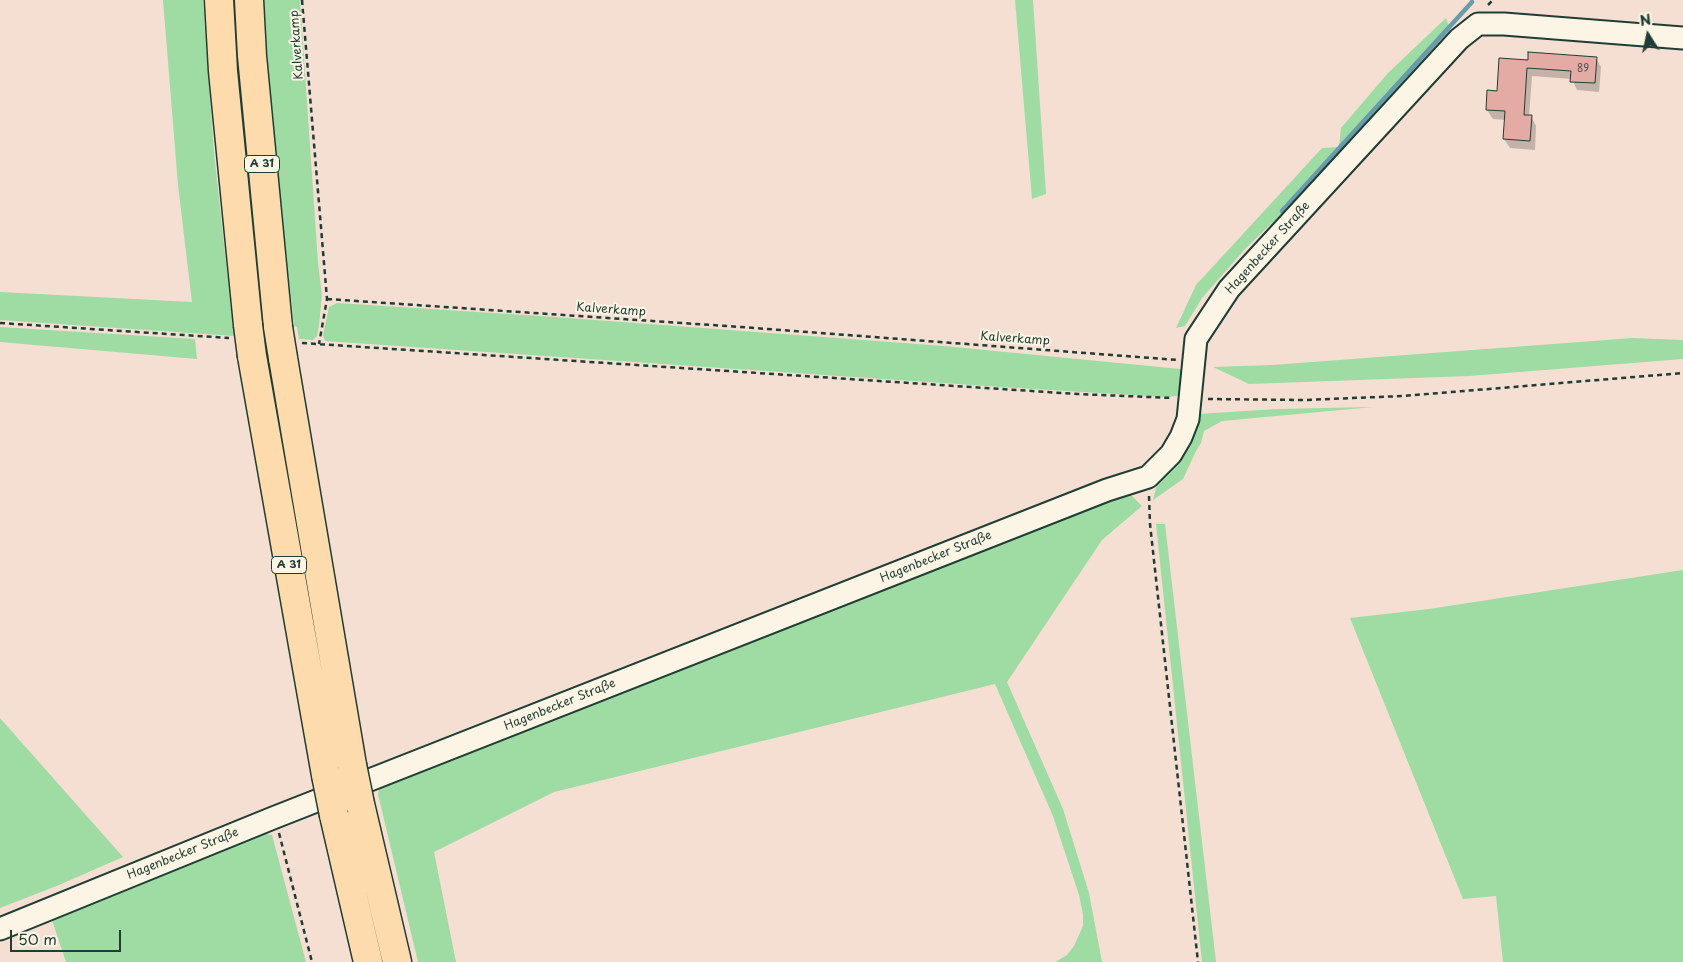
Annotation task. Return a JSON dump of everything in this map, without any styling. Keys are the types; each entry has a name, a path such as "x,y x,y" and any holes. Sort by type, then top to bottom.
{"highway":[{"name":"A 31","path":"219,0 239,332 252,356 326,775 368,962"},
{"name":"A 31","path":"248,0 252,56 286,343 352,766 397,962"}],"street":[{"name":"Hagenbecker Straße","path":"0,929 273,818 1107,490 1148,477 1171,454 1181,437 1188,419 1196,339 1229,288 1460,39 1478,24 1504,24 1683,38"}],"path":[{"name":"Kalverkamp","path":"302,0 327,300 732,326 1194,361"},
{"path":"319,344 327,300"},
{"path":"0,323 239,332"},
{"path":"286,343 1078,394 1191,398 1304,400 1403,396 1683,373"},
{"path":"1148,477 1150,524 1198,962"},
{"path":"273,818 312,962"}],"green space":[{"path":"163,0 203,0 214,152 234,336 0,320 0,292 192,302 178,185"},
{"path":"263,0 300,0 318,263 322,295 317,336 313,340 299,339 297,327 294,326 274,140"},
{"path":"1015,0 1033,0 1046,194 1032,199"},
{"path":"1446,18 1450,30 1340,154 1246,248 1202,298 1185,326 1176,328 1196,285 1322,148 1339,147 1341,128 1388,73"},
{"path":"337,303 944,346 1180,369 1185,373 1186,395 1165,397 1001,387 325,341 323,335 329,307"},
{"path":"0,327 195,339 197,359 0,342"},
{"path":"1633,338 1683,340 1683,359 1469,376 1249,384 1213,367 1272,365"},
{"path":"1373,407 1222,421 1204,431 1201,443 1183,479 1153,500 1157,484 1173,465 1198,414 1277,409"},
{"path":"1128,492 1142,506 1102,540 1007,682 1063,809 1089,893 1102,962 1055,962 1067,955 1074,946 1083,926 1083,914 1079,895 1053,816 995,684 554,792 434,852 456,962 418,962 378,794 380,785"},
{"path":"1156,524 1165,524 1216,962 1202,962"},
{"path":"1683,570 1683,962 1503,962 1496,896 1463,899 1350,618 1429,609"},
{"path":"0,718 123,857 0,908"},
{"path":"261,833 272,835 306,962 66,962 52,920"}],"building":[{"path":"1528,52 1597,57 1595,83 1570,82 1571,71 1527,68 1524,115 1532,115 1530,141 1503,139 1505,111 1486,110 1487,90 1497,91 1499,58 1528,60"}],"waterway":[{"path":"1282,211 1472,2"}]}
